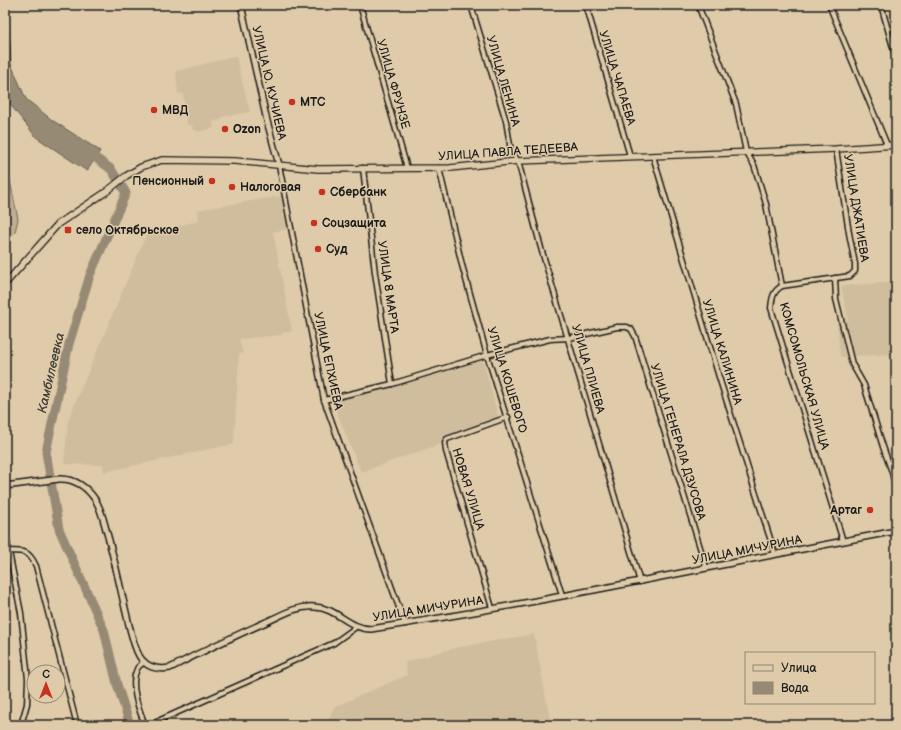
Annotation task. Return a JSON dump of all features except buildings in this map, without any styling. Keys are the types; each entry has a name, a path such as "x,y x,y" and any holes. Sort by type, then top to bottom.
{"main road":[{"name":"УЛИЦА ПАВЛА ТЕДЕЕВА","path":"5,284 58,224 106,192 126,176 141,167 162,160 235,161 318,169 440,168 518,161 836,149 896,145"}],"street":[{"name":"УЛИЦА Ю. КУЧИЕВА","path":"241,5 267,121 279,165"},
{"name":"УЛИЦА ФРУНЗЕ","path":"360,5 407,168"},
{"name":"УЛИЦА ЛЕНИНА","path":"471,5 506,122 511,151 518,161"},
{"name":"УЛИЦА ЧАПАЕВА","path":"586,5 630,156"},
{"name":"КОМСОМОЛЬСКАЯ УЛИЦА","path":"698,5 736,104 746,152 754,164 766,204 782,286 776,290 772,298 771,308 842,541"},
{"path":"829,5 887,145"},
{"path":"881,5 896,58"},
{"name":"УЛИЦА ДЖАТИЕВА","path":"782,286 850,276 855,271 836,149"},
{"name":"УЛИЦА КАЛИНИНА","path":"653,156 719,377 775,554"},
{"name":"УЛИЦА ПЛИЕВА","path":"518,161 541,248 569,338 640,582"},
{"name":"УЛИЦА ЕПХИЕВА","path":"279,165 324,400 405,624"},
{"name":"УЛИЦА 8 МАРТА","path":"363,168 392,384"},
{"name":"УЛИЦА КОШЕВОГО","path":"440,168 462,265 487,355 508,417 562,595"},
{"path":"835,278 836,299 852,364 864,385 892,472 896,490"},
{"name":"УЛИЦА ГЕНЕРАЛА ДЗУСОВА","path":"569,338 617,328 627,327 631,329 635,336 706,567"},
{"path":"324,400 392,384 487,355 550,338 569,338"},
{"name":"НОВАЯ УЛИЦА","path":"492,608 446,451 445,442 447,439 508,417"},
{"path":"6,485 67,479 80,485 90,493 97,502 111,549 136,650 144,662 137,668 134,678 137,707 145,725"},
{"name":"УЛИЦА МИЧУРИНА","path":"144,662 154,668 170,668 247,631 304,607 326,609 356,627 371,629 640,582 706,567 896,531"},
{"path":"5,532 21,613 28,679 27,704 20,725"},
{"path":"9,551 20,551 27,553 31,556 36,566 77,725"},
{"path":"149,725 334,643 356,627"}],"shaded area":[{"path":"236,56 250,112 222,117 222,120 213,121 214,128 198,132 197,130 193,131 192,125 187,125 183,93 178,94 176,71"},
{"path":"5,157 18,219 15,232 5,243"},
{"path":"281,196 288,229 273,232 292,331 282,333 282,335 239,339 243,353 239,354 234,444 104,472 103,465 64,464 68,420 147,233 199,221 197,210"},
{"path":"896,282 896,326 892,354 840,357 837,322 848,319 841,286"},
{"path":"483,361 500,423 361,472 331,398"},
{"path":"534,634 551,725 326,725 334,707 407,675 405,662 455,648"}],"water":[{"path":"5,5 8,6 11,64 26,99 52,120 100,151 87,171 36,137 5,98"}],"waterway":[{"name":"Камбилеевка","path":"86,151 111,169 126,193 90,275 69,344 46,452 59,529 104,630 117,684 130,725"}],"place":[{"name":"МТС","path":"292,102"},
{"name":"МВД","path":"154,110"},
{"name":"Ozon","path":"225,129"},
{"name":"Пенсионный","path":"212,181"},
{"name":"Налоговая","path":"232,187"},
{"name":"Сбербанк","path":"322,192"},
{"name":"Соцзащита","path":"314,223"},
{"name":"село Октябрьское","path":"68,230"},
{"name":"Суд","path":"318,249"},
{"name":"Артаг","path":"870,510"}]}
